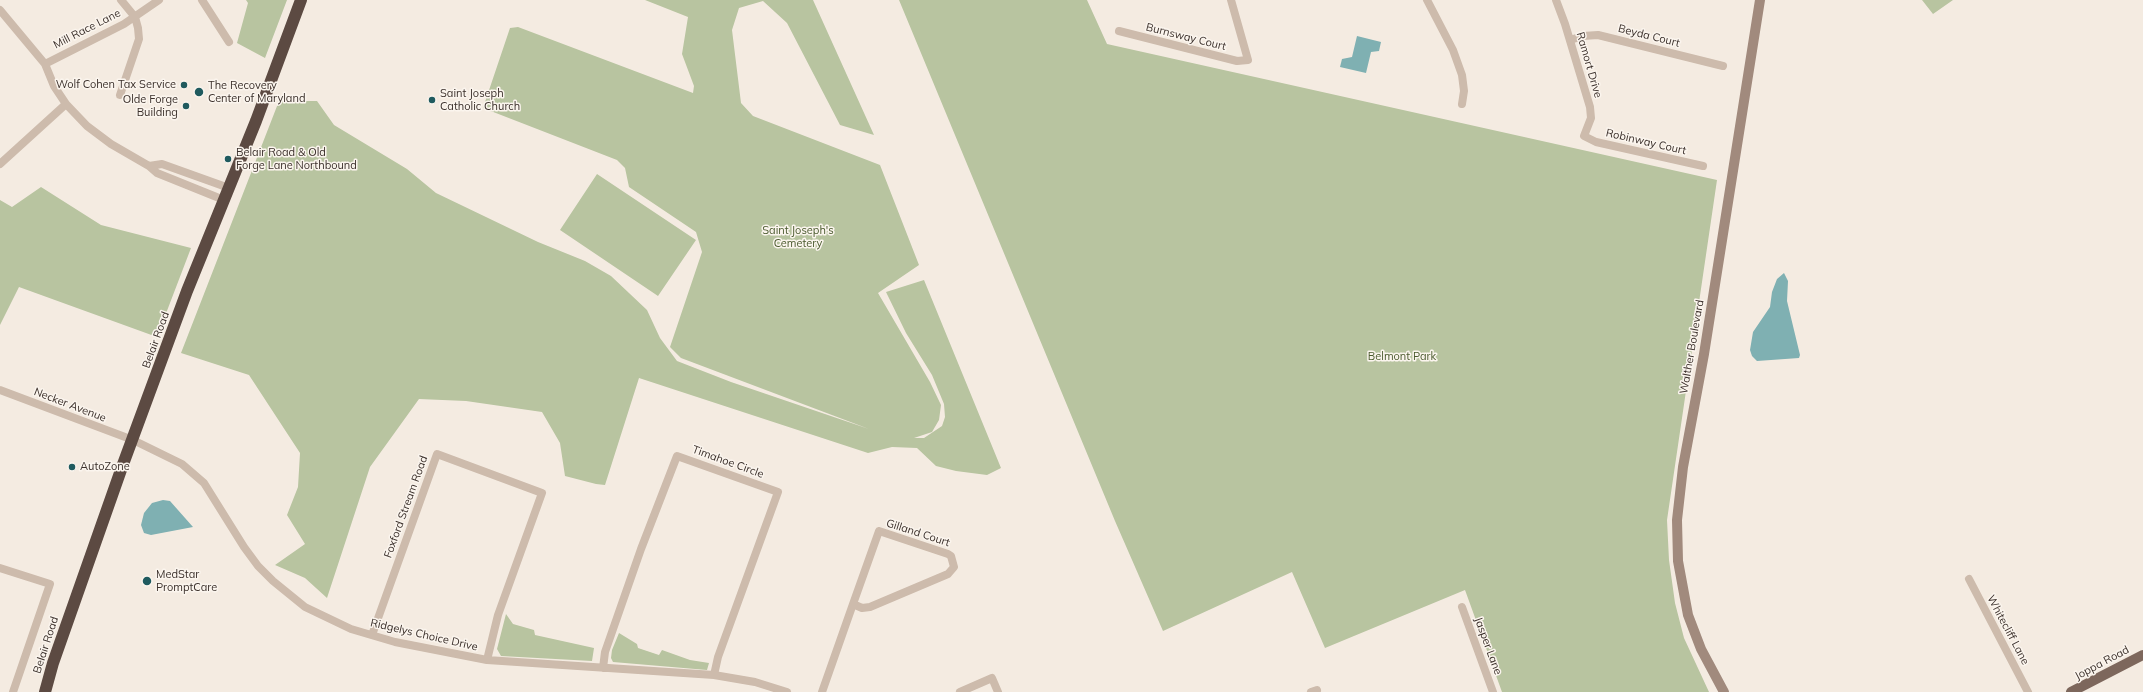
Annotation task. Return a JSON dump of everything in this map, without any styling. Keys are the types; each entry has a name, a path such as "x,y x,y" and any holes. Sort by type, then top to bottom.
{"highway":[{"name":"Belair Road","path":"45,692 64,631 187,291 224,200 301,0"}],"main road":[{"name":"Walther Boulevard","path":"1724,692 1701,649 1688,615 1678,561 1677,520 1683,467 1704,354 1760,0"},
{"name":"Joppa Road","path":"2072,692 2143,655"}],"street":[{"path":"120,95 138,48 138,28 135,17 122,0"},
{"name":"Mill Race Lane","path":"45,64 135,17 159,0"},
{"path":"202,0 229,42"},
{"name":"Burnsway Court","path":"1119,31 1237,61 1248,60 1231,0"},
{"path":"1427,0 1452,50 1462,75 1464,91 1462,104"},
{"name":"Ramort Drive","path":"1556,0 1570,40 1590,111 1589,126 1584,136"},
{"path":"0,10 45,64 51,81 66,104 99,136 150,166 157,173 224,200"},
{"name":"Beyda Court","path":"1570,40 1583,36 1598,35 1723,66"},
{"path":"0,164 66,104"},
{"name":"Robinway Court","path":"1584,136 1596,142 1703,166"},
{"path":"150,166 162,164 228,188"},
{"name":"Necker Avenue","path":"0,390 133,440"},
{"name":"Ridgelys Choice Drive","path":"133,440 174,459 198,477 209,490 258,566 289,595 305,607 332,621 372,635 487,660 714,676 755,682 787,692"},
{"name":"Foxford Stream Road","path":"372,635 437,454 542,493 498,615 487,660"},
{"name":"Timahoe Circle","path":"603,668 605,652 641,549 677,456 778,492 718,657 714,676"},
{"name":"Gilland Court","path":"822,692 853,604 879,531 948,554 954,562 954,567 948,574 870,607 862,608 853,604"},
{"path":"0,568 50,584 13,692"},
{"name":"Whitecliff Lane","path":"1969,579 2028,692"},
{"name":"Jasper Lane","path":"1462,607 1493,692"},
{"path":"960,692 992,678 998,692"}],"green space":[{"path":"246,0 287,0 265,58 237,43 248,3"},
{"name":"Saint Joseph's Cemetery","path":"645,0 813,0 874,135 840,125 787,23 763,1 739,8 732,30 741,103 753,116 880,165 919,265 878,293 930,382 941,405 939,420 932,432 914,438 924,438 942,426 945,417 944,404 932,375 906,333 886,292 924,280 1001,468 987,475 956,471 936,466 917,448 892,447 868,453 639,378 605,485 596,484 565,476 560,443 542,412 466,401 419,399 370,467 327,598 305,578 275,565 305,544 287,515 298,487 300,453 249,375 181,353 279,101 317,101 334,125 407,169 436,193 538,242 585,261 611,276 647,310 660,338 677,361 731,382 869,429 681,358 670,347 702,252 696,232 629,187 625,168 617,160 483,108 510,28 518,27 693,93 694,86 682,54 688,17"},
{"name":"Belmont Park","path":"899,0 1087,0 1107,44 1717,180 1667,520 1669,560 1675,603 1684,638 1709,692 1502,692 1465,590 1325,648 1292,572 1163,631 1115,521"},
{"path":"1922,0 1953,0 1933,14"},
{"path":"597,174 696,240 658,296 560,230"},
{"path":"41,187 101,225 191,248 157,337 19,287 0,325 0,200 12,207"},
{"path":"506,614 513,624 534,630 535,635 594,648 592,661 501,656 497,649"},
{"path":"619,633 637,644 638,648 659,655 662,650 690,660 709,663 707,670 613,662 611,658 612,650"}],"water":[{"path":"1357,36 1381,42 1379,51 1371,52 1366,73 1340,67 1342,59 1352,57"},
{"path":"1784,273 1788,281 1787,301 1800,355 1799,358 1757,361 1752,356 1750,350 1753,332 1770,307 1772,292 1777,279"},
{"path":"163,500 170,501 193,527 151,535 144,533 141,525 144,513 152,503"}],"place":[{"name":"Wolf Cohen Tax Service","path":"184,85"},
{"name":"The Recovery Center of Maryland","path":"199,92"},
{"name":"Saint Joseph Catholic Church","path":"432,100"},
{"name":"Olde Forge Building","path":"186,106"},
{"name":"Belair Road & Old Forge Lane Northbound","path":"228,159"},
{"name":"AutoZone","path":"72,467"},
{"name":"MedStar PromptCare","path":"147,581"}]}
